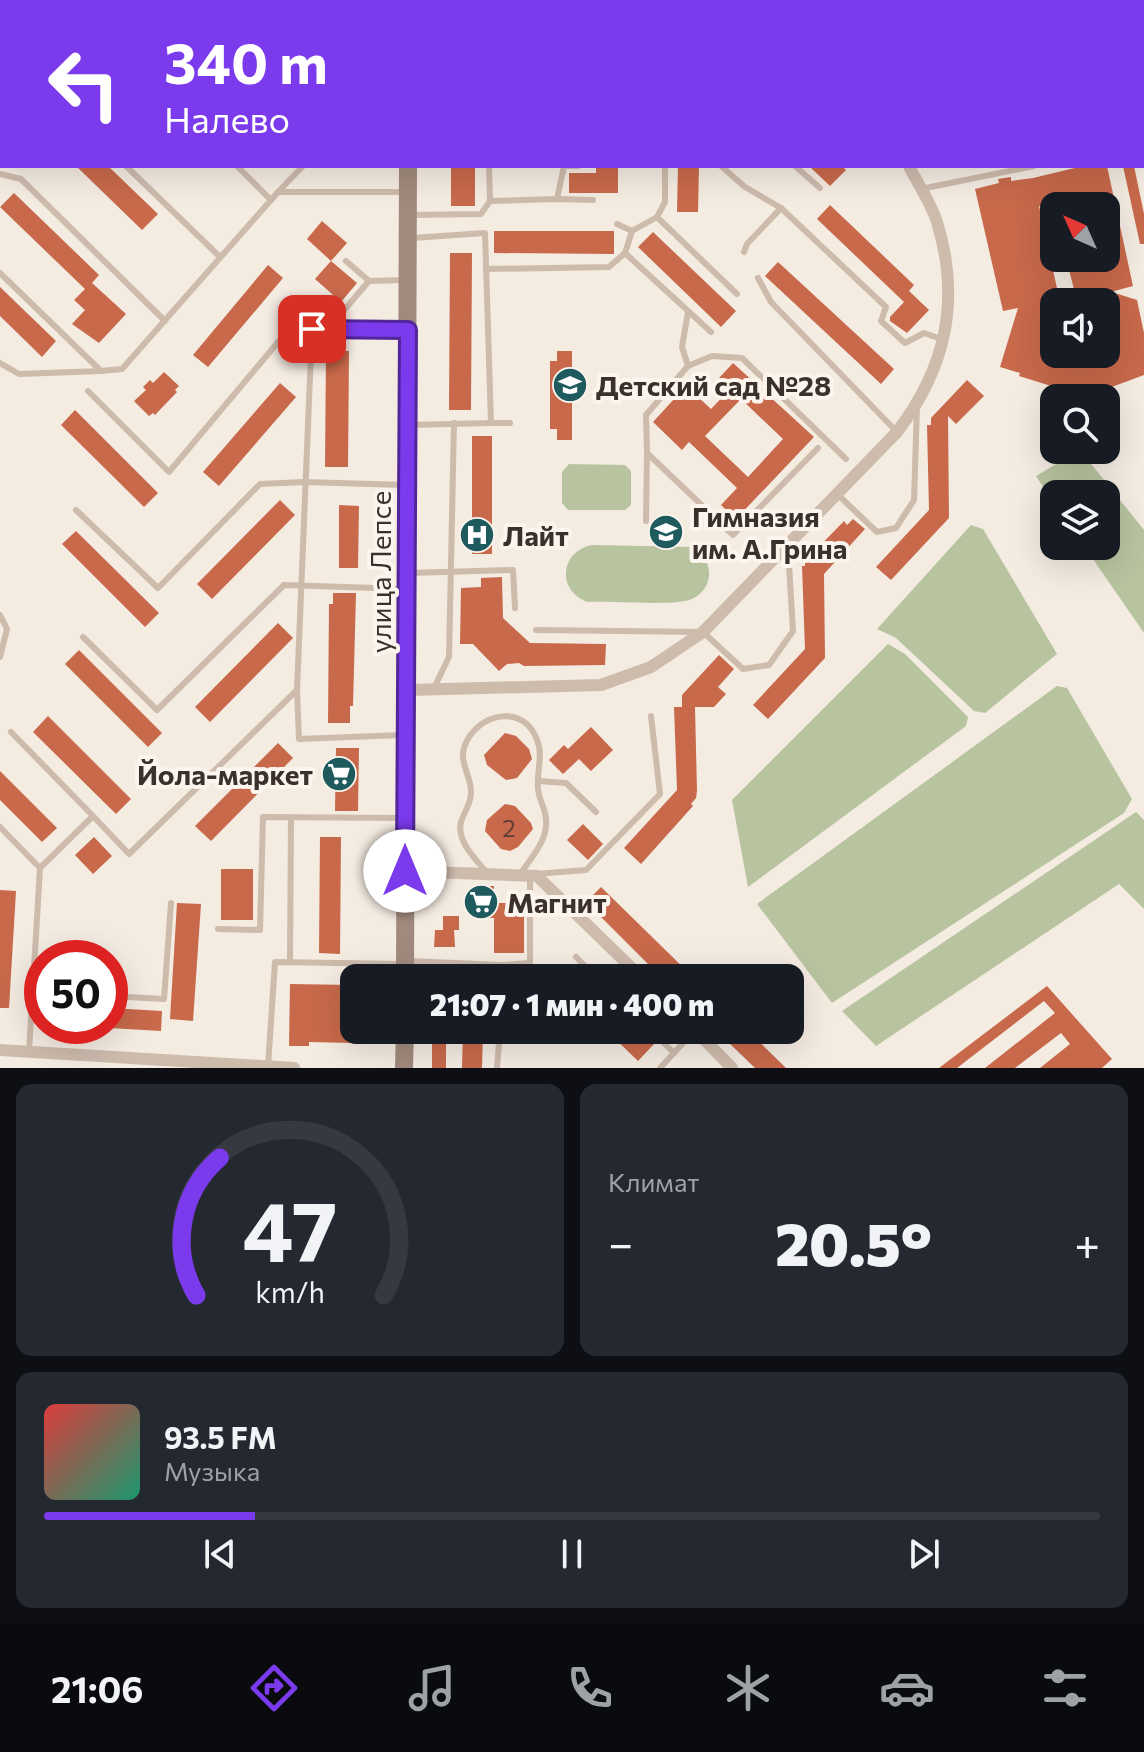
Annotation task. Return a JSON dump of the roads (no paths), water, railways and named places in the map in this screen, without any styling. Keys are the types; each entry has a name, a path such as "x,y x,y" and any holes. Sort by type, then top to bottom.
{"main road":[{"name":"улица Лепсе","path":"405,964 409,581 408,168"},
{"path":"404,1068 405,1044"}],"street":[{"path":"408,690 601,685 651,667 703,632 897,432 917,406 945,340 949,300 945,259 936,220 910,168"},
{"path":"405,871 537,876 562,895 629,964"},
{"path":"709,1044 732,1068"},
{"path":"0,1050 294,1068"}],"lane":[{"path":"128,168 220,257"},
{"path":"239,168 271,200"},
{"path":"0,363 19,374 122,369 301,168"},
{"path":"409,215 481,214 490,201 489,168"},
{"path":"557,199 564,168"},
{"path":"486,269 609,267 625,253 632,231 657,217 665,202 665,168"},
{"path":"723,168 745,187 781,208 886,307 881,321 905,343 924,333 945,340"},
{"path":"797,168 820,188"},
{"path":"921,189 1024,168"},
{"path":"0,174 21,179 165,321"},
{"path":"278,192 408,192"},
{"path":"490,201 593,200"},
{"path":"744,252 747,244 781,208"},
{"path":"657,217 737,294"},
{"path":"617,224 632,231"},
{"path":"409,238 485,233 491,423"},
{"path":"625,253 711,332"},
{"path":"346,261 369,281 408,280"},
{"path":"0,273 101,371"},
{"path":"758,278 771,302 897,432"},
{"path":"327,330 369,281"},
{"path":"688,312 682,347 688,366"},
{"path":"88,391 169,472 289,329 408,330"},
{"path":"312,329 297,690 299,739 408,735"},
{"path":"646,521 646,415 688,366 712,356 742,358 846,459"},
{"path":"836,493 877,532 896,528 914,500 917,406"},
{"path":"433,690 449,657 454,423"},
{"path":"409,425 510,423"},
{"path":"647,453 733,535 818,448"},
{"path":"76,510 158,588 260,484 409,485"},
{"path":"536,630 703,632 743,669 769,665 793,631 787,544"},
{"path":"83,637 157,710 284,585 409,581 450,571 513,570 515,608"},
{"path":"0,615 7,629 0,657"},
{"path":"11,732 129,854 297,690"},
{"path":"525,875 586,870 660,794 651,716"},
{"path":"488,874 460,833 461,821 471,796 470,778 463,759 464,749 479,724 496,718 519,717 527,722 539,745 538,793 545,812 545,833 525,875 530,963 516,964"},
{"path":"538,781 566,783 596,812"},
{"path":"39,940 40,868 93,816"},
{"path":"218,929 260,930 263,817 406,818"},
{"path":"290,962 291,818"},
{"path":"0,827 40,868"},
{"path":"128,997 164,999 171,903"},
{"path":"576,957 583,964"},
{"path":"268,1067 275,962 340,964"},
{"path":"29,1052 30,1044"},
{"path":"497,1068 499,1044"},
{"path":"665,1044 674,1053"},
{"path":"660,1068 682,1044"}],"place":[{"name":"Детский сад №28","path":"570,385"},
{"name":"Гимназия им. А.Грина","path":"666,532"},
{"name":"Лайт","path":"477,535"},
{"name":"Йола-маркет","path":"339,774"},
{"name":"Магнит","path":"481,902"}]}
